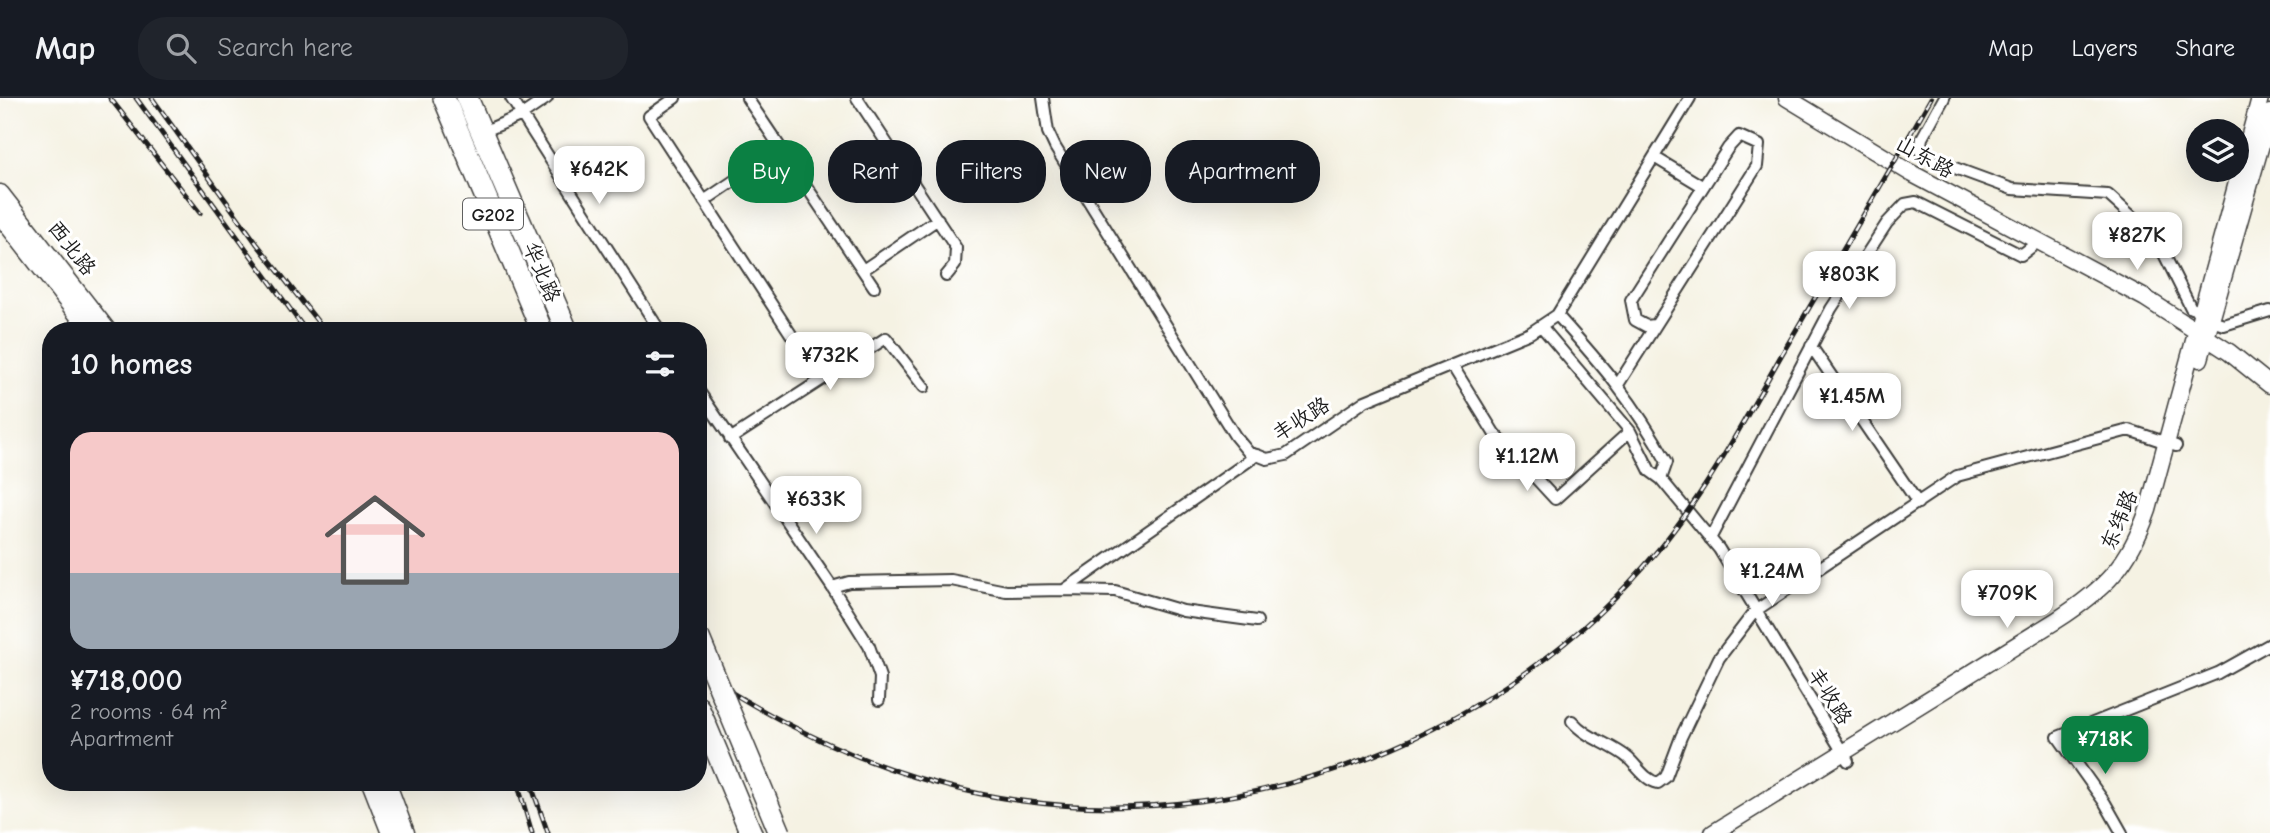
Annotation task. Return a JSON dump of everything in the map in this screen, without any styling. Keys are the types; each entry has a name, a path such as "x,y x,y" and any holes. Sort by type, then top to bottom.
{"highway":[{"name":"华北路","path":"444,98 473,137 563,322"},
{"name":"华北路","path":"467,98 473,137 539,322"},
{"path":"707,658 780,833"},
{"path":"707,728 751,833"}],"main road":[{"name":"山东路","path":"1787,98 1886,159 2042,244 2066,253 2202,331"},
{"name":"东纬路","path":"1730,833 2057,620 2112,579 2141,530 2171,444 2260,98"},
{"name":"东纬路","path":"2202,331 2270,113"},
{"name":"西北路","path":"0,194 100,322"},
{"name":"西北路","path":"0,214 84,322"},
{"path":"2202,331 2270,384"},
{"path":"2202,331 2270,397"},
{"name":"东纬路","path":"1713,833 1845,757"},
{"path":"375,791 391,833"},
{"path":"389,791 405,833"}],"street":[{"path":"511,98 654,322"},
{"path":"473,137 522,115 547,98"},
{"path":"675,98 649,116 796,342"},
{"path":"747,98 776,140"},
{"path":"856,98 956,248 955,265 946,276"},
{"path":"1043,98 1048,132 1055,147 1235,436 1249,453 1256,455"},
{"name":"丰收路","path":"1064,590 1256,455 1267,459 1286,455 1365,401 1541,326 1557,315 1690,98"},
{"path":"1944,98 1922,138 1920,151 1925,157 2012,188 2108,195 2156,238 2202,331 2270,311"},
{"path":"1619,383 1656,325 1757,166 1759,145 1739,136 1702,186 1631,300 1635,320 1646,326 1656,325"},
{"path":"1654,157 1702,186"},
{"path":"704,201 728,185"},
{"path":"814,197 874,287"},
{"path":"1710,538 1811,346 1887,223 1905,204 1916,202 2021,255 2042,244"},
{"path":"863,270 938,219"},
{"path":"1557,315 1619,383 1641,415 1667,462 1661,479"},
{"name":"丰收路","path":"1541,326 1630,431 1650,471 1661,479 1710,538 1845,757"},
{"path":"730,439 886,338 924,387"},
{"path":"1811,346 1918,503"},
{"path":"1452,365 1494,433 1555,499 1630,431"},
{"path":"707,404 832,586 869,646 880,677 879,700"},
{"path":"1572,721 1583,734 1626,757 1651,781 1658,783 1666,777 1681,737 1719,658 1755,611 1957,476 2129,430 2171,444"},
{"path":"832,586 849,582 951,580 1006,591 1115,591 1183,611 1256,621"},
{"path":"2122,833 2105,803 2057,737 2218,673 2270,645"}],"railway":[{"path":"110,98 200,213"},
{"path":"136,98 299,322"},
{"path":"152,98 257,244 318,322"},
{"path":"707,677 735,695 813,736 894,770 936,783 1022,801 1111,807 1199,801 1287,784 1372,756 1453,718 1528,671 1597,615 1676,527 1724,455 1931,98"},
{"path":"520,791 532,833"},
{"path":"533,791 548,833"}]}
